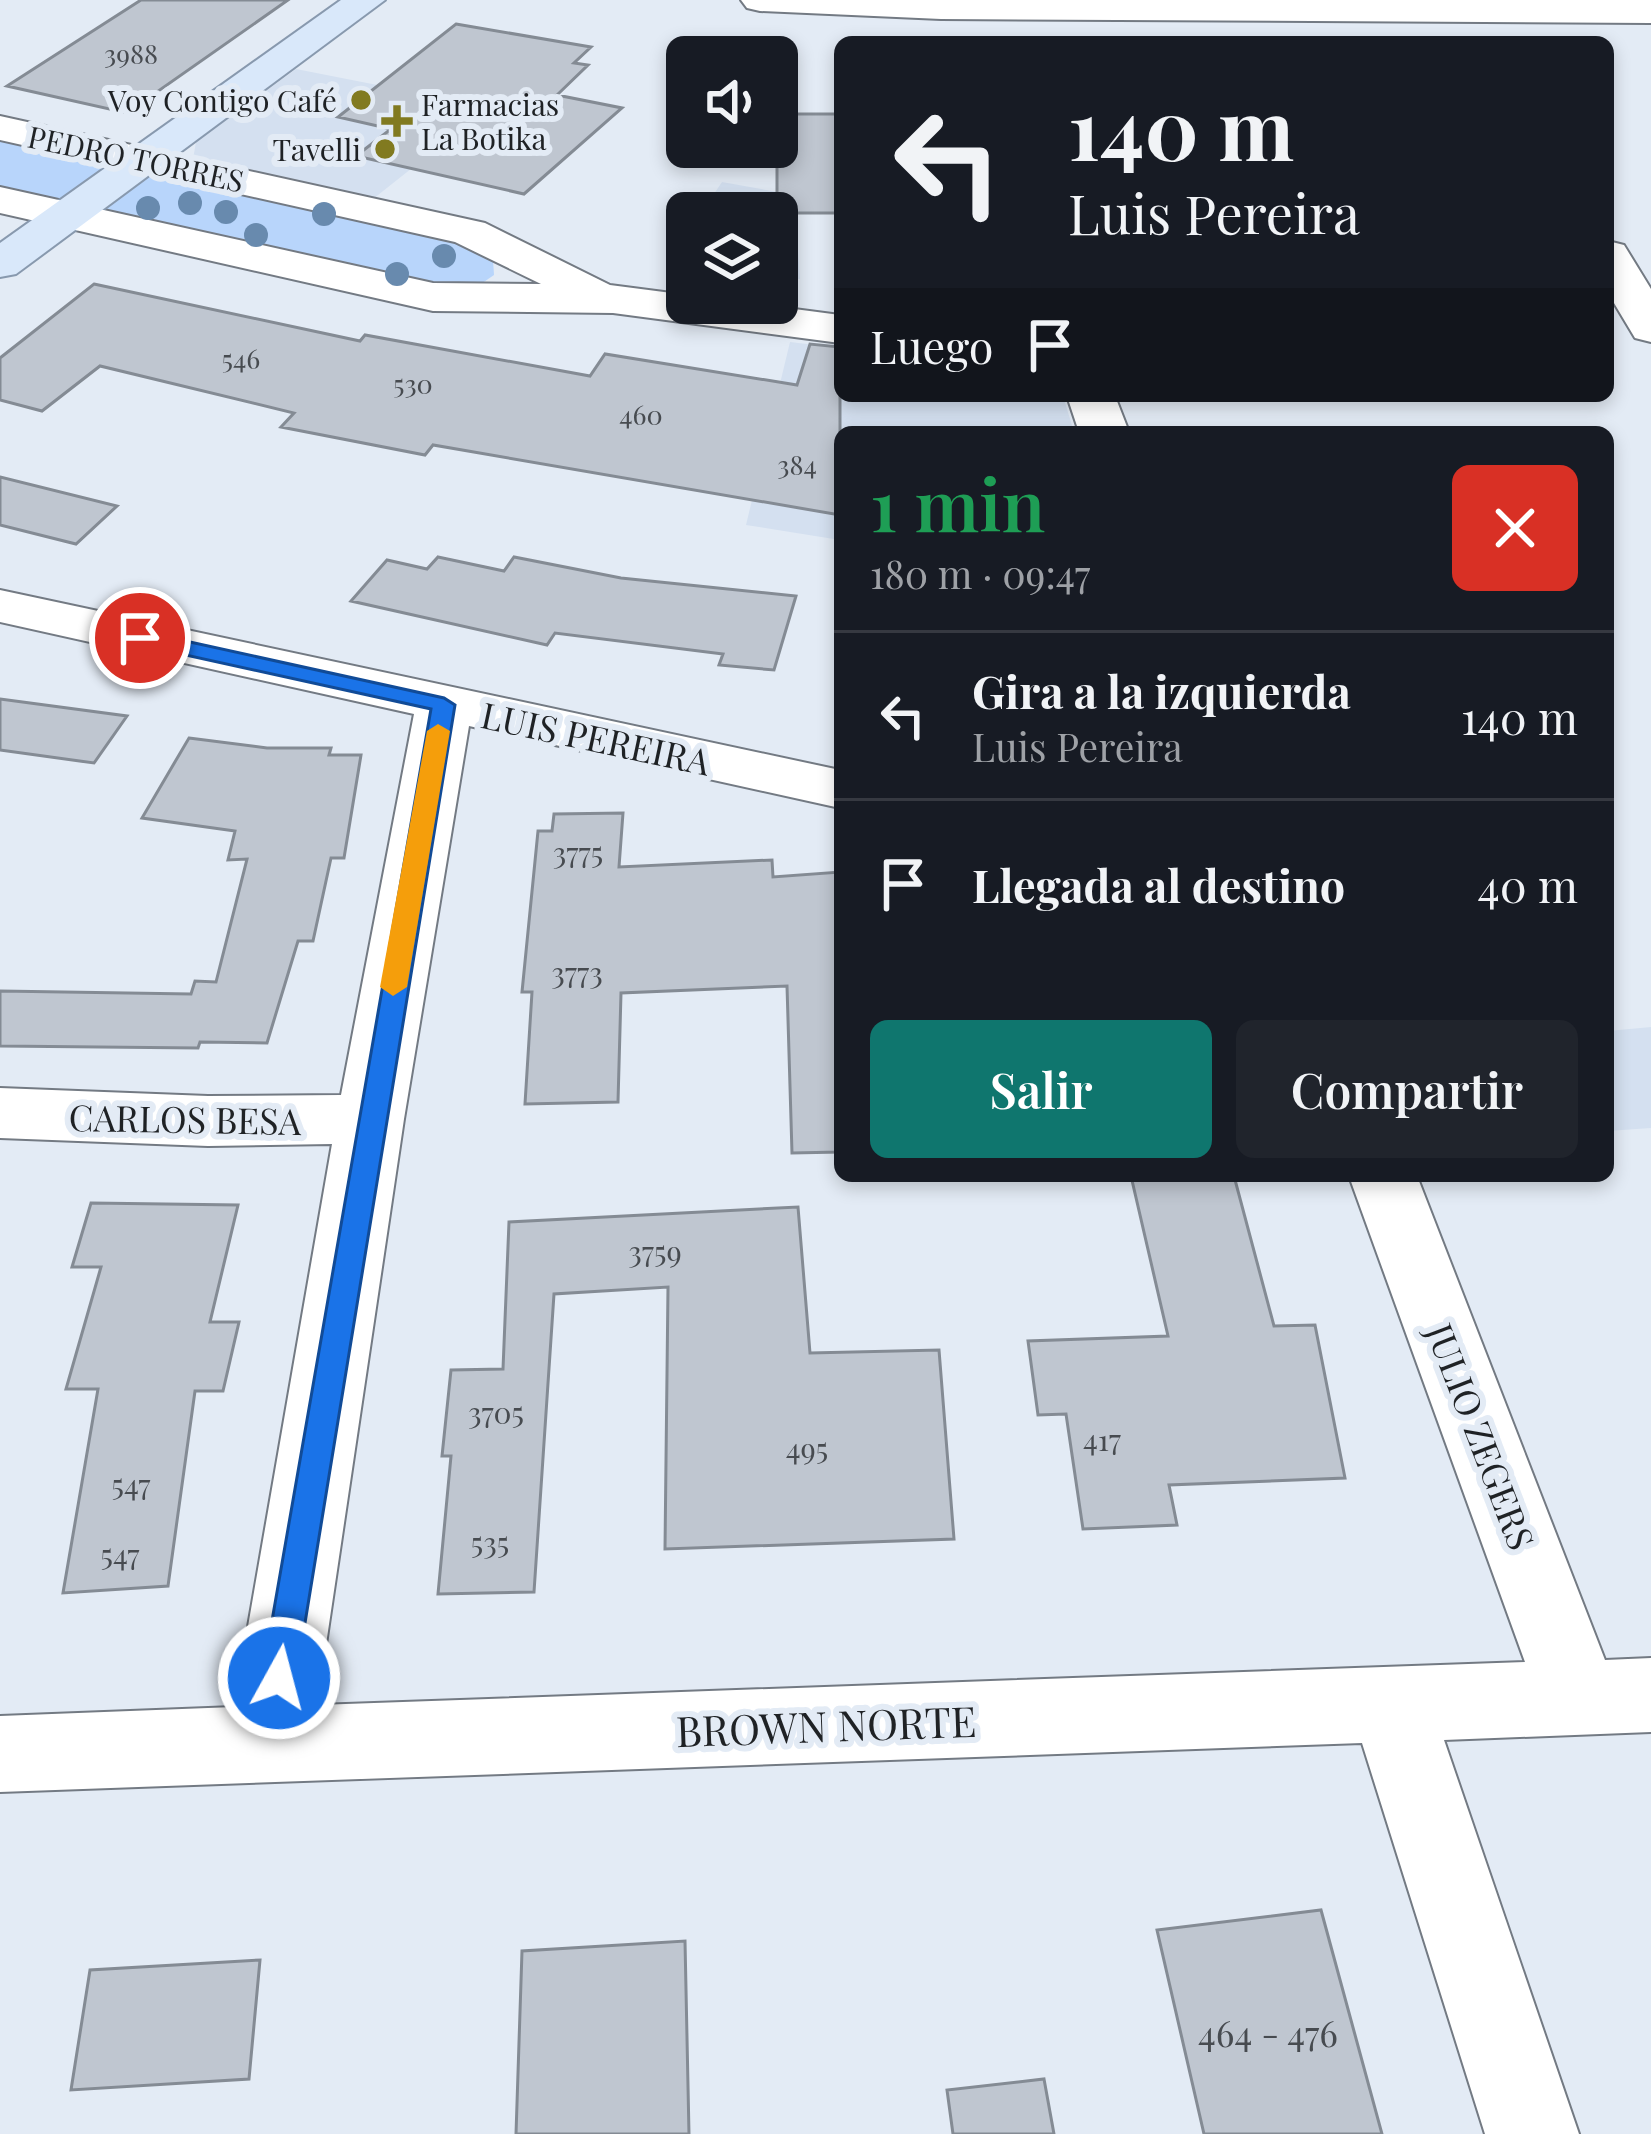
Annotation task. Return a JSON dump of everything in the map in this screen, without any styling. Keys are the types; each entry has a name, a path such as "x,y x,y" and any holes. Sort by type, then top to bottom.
{"main road":[{"path":"0,264 367,0"}],"street":[{"path":"760,0 945,17 1505,18 1651,11"},
{"name":"PEDRO TORRES","path":"0,128 469,232 564,281 613,299"},
{"name":"PEDRO TORRES","path":"0,200 434,297 613,299 834,328"},
{"path":"474,299 517,282 526,260"},
{"path":"1614,264 1651,328"},
{"path":"1614,344 1651,344"},
{"name":"LUIS PEREIRA","path":"0,606 834,788"},
{"path":"268,1744 370,1119 444,705"},
{"name":"CARLOS BESA","path":"0,1113 208,1121 370,1119"},
{"name":"JULIO ZEGERS","path":"1385,1182 1546,1602 1614,1696"},
{"name":"BROWN NORTE","path":"0,1754 1614,1696"},
{"path":"1390,1704 1532,2134"}],"shaded area":[{"path":"296,69 489,107 373,199 193,159 196,142"},
{"path":"0,137 454,240 493,260 494,275 475,288 438,289 0,193"},
{"path":"722,182 777,192 715,192"},
{"path":"790,342 834,347 834,402 1065,402 1072,426 834,426 834,539 746,525"},
{"path":"1651,1027 1651,1128 1614,1131 1614,1030"}],"building":[{"path":"141,0 288,0 127,113 7,86"},
{"path":"456,24 591,47 574,63 588,65 557,95 622,108 524,194 356,156 391,129 338,117"},
{"path":"798,114 834,114 834,213 798,213 798,192 777,192 777,168 798,168"},
{"path":"94,284 360,341 365,335 590,376 605,354 797,385 810,344 834,346 834,402 840,402 840,426 834,426 834,514 433,445 425,455 281,427 294,413 100,366 42,411 0,400 0,358"},
{"path":"0,477 117,506 76,544 0,525"},
{"path":"438,557 504,571 514,557 621,578 796,596 774,670 719,665 723,654 555,633 547,645 351,601 387,560 427,569"},
{"path":"0,699 127,716 94,763 0,750"},
{"path":"189,738 267,748 331,748 329,755 361,755 344,858 331,858 313,941 298,941 267,1043 200,1042 198,1048 0,1046 0,991 191,994 195,981 216,982 247,859 228,860 235,831 142,818"},
{"path":"623,813 619,867 772,860 773,877 834,872 834,1152 792,1153 787,986 621,993 618,1102 525,1104 532,992 522,992 538,831 552,831 554,814"},
{"path":"1132,1182 1236,1182 1274,1326 1315,1325 1345,1478 1169,1485 1177,1525 1083,1529 1066,1414 1038,1415 1028,1341 1168,1336"},
{"path":"91,1203 238,1205 210,1322 239,1322 223,1391 195,1391 168,1586 63,1593 98,1389 66,1389 101,1267 72,1267"},
{"path":"798,1207 810,1353 939,1350 954,1539 665,1549 668,1287 554,1294 534,1592 438,1594 451,1456 442,1456 451,1370 503,1369 509,1222"},
{"path":"1321,1910 1382,2134 1204,2134 1157,1930"},
{"path":"685,1941 689,2134 516,2134 522,1951"},
{"path":"260,1960 249,2079 71,2090 90,1970"},
{"path":"1044,2079 1054,2134 953,2134 947,2090"}],"slow traffic":[{"path":"393,987 438,731"}],"place":[{"name":"Voy Contigo Café","path":"361,100"},
{"name":"Farmacias La Botika","path":"397,121"},
{"name":"Tavelli","path":"385,149"}],"route":[{"path":"140,638 444,705 362,1165 279,1678"}]}
